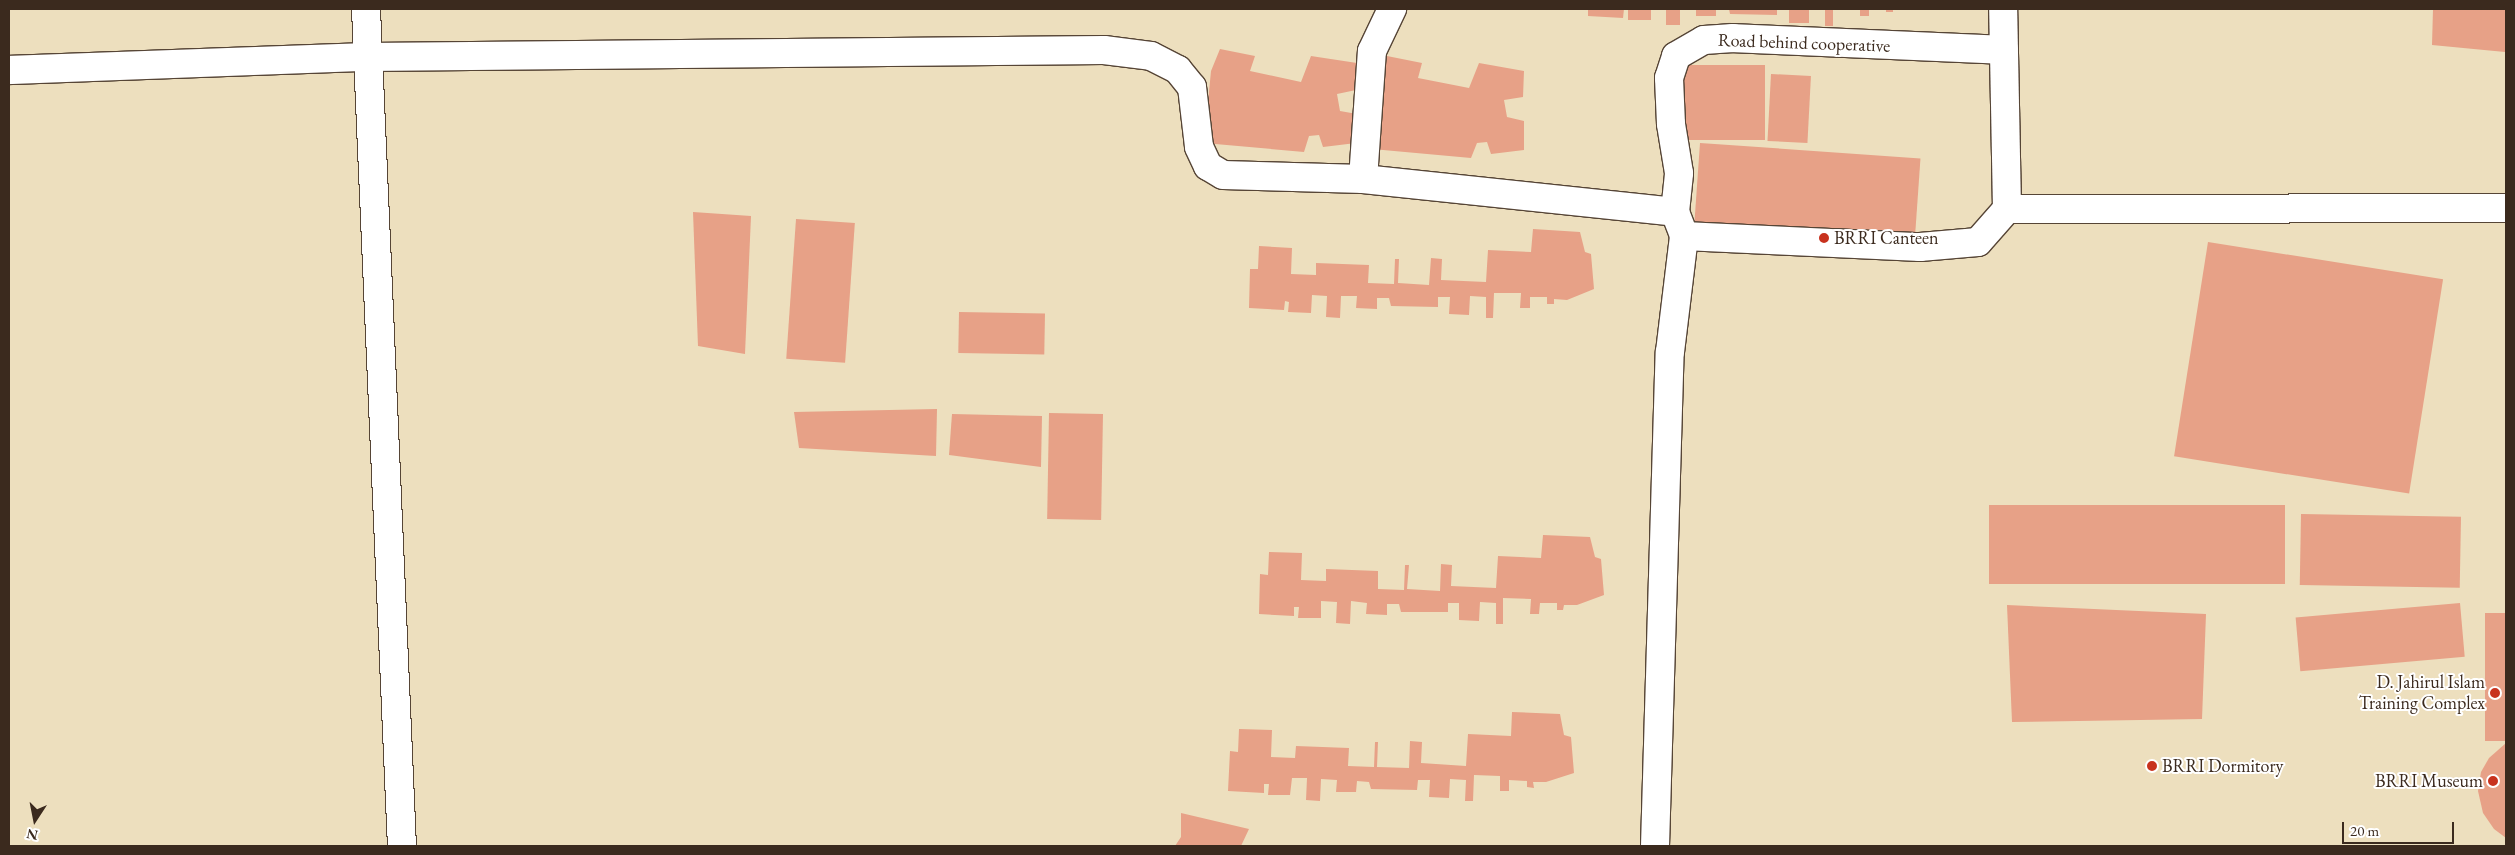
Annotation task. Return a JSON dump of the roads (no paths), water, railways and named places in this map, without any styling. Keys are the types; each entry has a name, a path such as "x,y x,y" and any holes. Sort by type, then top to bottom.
{"street":[{"path":"366,9 402,846"},
{"path":"1362,179 1372,51 1392,9"},
{"path":"9,70 367,57 1114,52 1151,56 1178,70 1192,87 1199,147 1208,166 1223,175 1362,179 1679,224 1920,247 1978,242 2007,209 2003,9"},
{"name":"Road behind cooperative","path":"1655,846 1670,352 1679,224 1679,173 1671,124 1669,78 1676,56 1704,40 1733,38 2004,50"},
{"path":"2007,209 2506,208"}],"place":[{"name":"BRRI Canteen","path":"1824,238"},
{"name":"D. Jahirul Islam Training Complex","path":"2495,693"},
{"name":"BRRI Dormitory","path":"2152,766"},
{"name":"BRRI Museum","path":"2493,781"}]}
